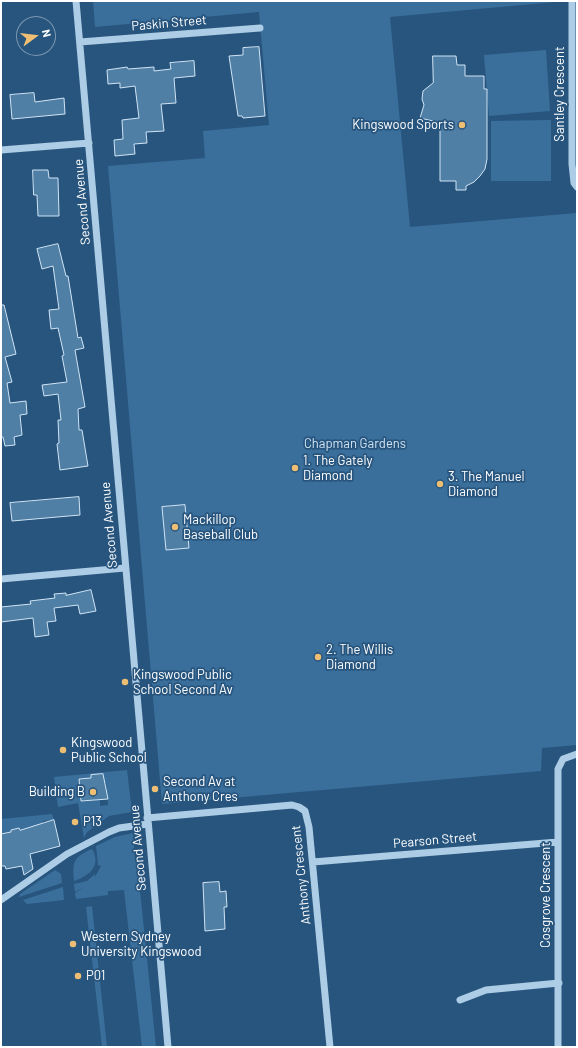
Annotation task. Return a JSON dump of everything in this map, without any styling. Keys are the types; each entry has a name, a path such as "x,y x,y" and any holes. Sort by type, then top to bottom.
{"street":[{"name":"Second Avenue","path":"76,1 168,1047"},
{"name":"Santley Crescent","path":"572,1 572,164 574,183 577,187"},
{"name":"Paskin Street","path":"80,42 260,28"},
{"path":"1,150 89,143"},
{"path":"1,579 125,568"},
{"name":"Cosgrove Crescent","path":"558,1047 559,766 565,757 577,754"},
{"name":"Anthony Crescent","path":"1,900 67,854 119,828 147,821 296,805 306,814 313,862 330,1047"},
{"name":"Pearson Street","path":"313,862 558,842"},
{"path":"460,1000 486,990 558,983"}],"green space":[{"name":"Chapman Gardens","path":"93,1 555,1 390,17 410,227 577,213 577,745 542,748 541,771 162,804 108,166 205,158 203,131 269,125 259,12 95,27"},
{"path":"546,50 550,111 489,116 484,55"},
{"path":"551,120 551,181 491,181 491,121"},
{"path":"127,770 132,812 109,816 87,832 84,838 78,803 58,807 54,777","holes":["85,778 86,785 106,783 108,805 100,806 100,800 81,801 79,779"]},
{"path":"52,814 54,820 43,821 42,825 20,830 19,828 11,830 11,832 1,834 1,819"},
{"path":"133,833 156,1047 142,1047 124,890 108,891 108,895 76,899 75,893 84,887 75,892 74,884 87,881 95,874 95,877 101,866 98,865 96,846 115,837"},
{"path":"92,849 96,860 95,865 89,873 74,881 73,869 76,860 78,857"},
{"path":"55,870 61,874 62,883 19,897 20,894"},
{"path":"63,887 64,900 27,904 23,900"},
{"path":"92,906 107,1047 102,1047 86,907"}],"building":[{"path":"259,47 265,116 243,118 242,116 238,116 229,56 243,55 243,48"},
{"name":"Kingswood Sports","path":"433,56 456,56 457,65 465,65 465,76 484,76 484,89 487,89 487,159 485,169 474,182 466,186 466,190 456,190 456,181 440,181 440,129 433,121 420,118 424,105 422,99 423,91 433,83"},
{"path":"194,61 195,76 174,78 176,103 161,104 164,131 146,132 147,143 134,144 135,154 115,156 114,140 123,139 122,120 139,118 135,86 120,88 120,83 108,84 107,70 127,67 128,69 154,67 154,71 171,69 170,63"},
{"path":"34,93 35,102 64,98 65,114 12,119 10,95"},
{"path":"33,170 48,170 49,178 58,178 59,216 38,216 37,195 34,195"},
{"path":"58,244 66,276 68,276 78,338 81,337 84,348 75,350 85,407 78,409 79,430 82,430 88,466 60,470 57,444 59,443 58,420 61,420 58,394 44,396 42,385 67,382 62,356 64,355 58,328 51,329 49,310 59,309 53,266 42,269 37,249"},
{"path":"1,305 4,305 16,354 5,357 12,382 7,383 10,403 26,401 27,414 20,415 22,435 14,437 15,445 5,446 3,437 1,437"},
{"path":"79,497 80,515 12,521 10,503"},
{"path":"185,505 189,548 166,550 162,507"},
{"path":"91,590 96,611 80,614 78,605 54,608 56,621 47,622 49,635 35,637 33,618 1,622 1,607 31,604 30,601 55,598 54,594 66,593 66,595"},
{"name":"Building B","path":"103,774 108,799 81,801 79,779 91,778 91,775"},
{"path":"54,820 60,846 30,854 33,869 24,875 22,866 6,869 5,866 1,866 1,834 11,832 11,830 19,828 20,830"},
{"path":"219,882 220,892 226,891 227,907 224,907 225,929 205,931 203,883"}],"place":[{"name":"Kingswood Sports","path":"462,125"},
{"name":"1. The Gately Diamond","path":"295,468"},
{"name":"3. The Manuel Diamond","path":"440,484"},
{"name":"Mackillop Baseball Club","path":"175,527"},
{"name":"2. The Willis Diamond","path":"318,657"},
{"name":"Kingswood Public School Second Av","path":"125,682"},
{"name":"Kingswood Public School","path":"63,750"},
{"name":"Second Av at Anthony Cres","path":"155,789"},
{"name":"Building B","path":"93,792"},
{"name":"P13","path":"75,822"},
{"name":"Western Sydney University Kingswood","path":"73,944"},
{"name":"P01","path":"78,976"}]}
